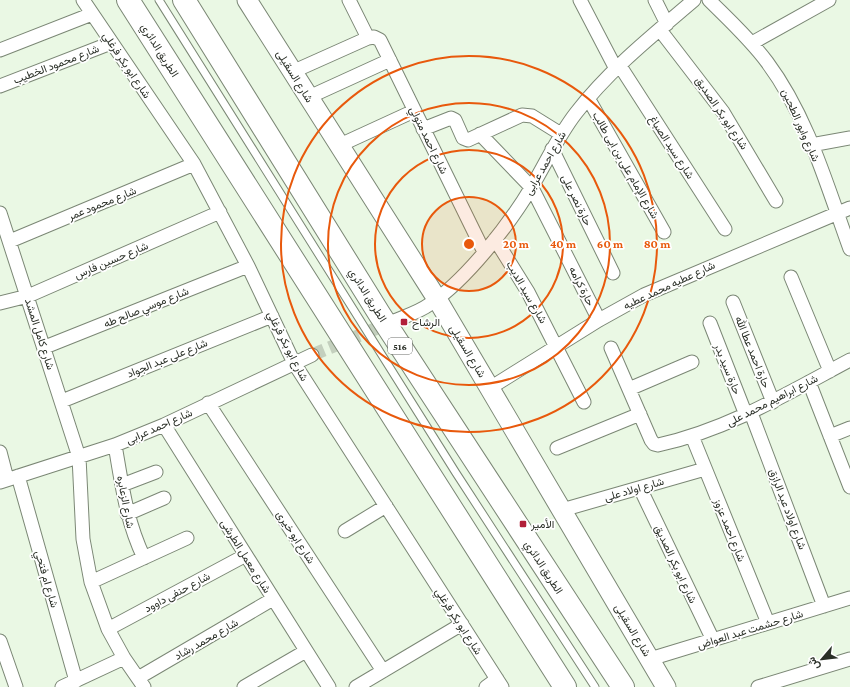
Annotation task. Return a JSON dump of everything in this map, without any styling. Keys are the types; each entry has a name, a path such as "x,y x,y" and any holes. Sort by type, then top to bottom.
{"highway":[{"name":"الطريق الدائري","path":"128,0 565,687"},
{"name":"الطريق الدائري","path":"184,0 380,315 623,687"}],"street":[{"name":"شارع ابو بكر فرغلي","path":"83,0 194,164 248,266 294,363 500,683"},
{"name":"شارع السقيلى","path":"247,0 437,299 666,687"},
{"path":"292,72 368,38 349,0"},
{"name":"شارع سيد الصباغ","path":"580,0 618,67 725,229"},
{"name":"شارع ابو بكر الصديق","path":"655,0 664,26 723,112 776,201"},
{"name":"شارع احمد عرابى","path":"394,321 422,309 437,299 484,252 532,188 561,134 588,98 618,67 694,0"},
{"name":"شارع وابور الطحين","path":"708,0 752,43 782,84 795,106 850,249"},
{"path":"752,43 829,0"},
{"path":"0,50 92,14"},
{"name":"شارع احمد متولي","path":"368,38 374,37 380,40 484,252"},
{"name":"شارع محمود الخطيب","path":"0,86 112,43"},
{"path":"309,97 390,60"},
{"name":"شارع الإمام على بن ابى طالب","path":"588,98 664,232"},
{"path":"340,145 414,111"},
{"path":"423,129 449,118 455,120 465,140 517,116 527,115 561,134"},
{"name":"حارة كرامه","path":"480,134 532,188 600,320"},
{"path":"811,145 850,138"},
{"name":"حارة نصر على","path":"552,149 613,274"},
{"name":"شارع محمود عمر","path":"10,241 194,164"},
{"name":"شارع عطيه محمد عطيه","path":"490,388 600,320 667,284 850,208"},
{"name":"شارع كامل المشد","path":"0,212 45,347 79,457 83,539 90,582 108,629 124,658 141,683"},
{"name":"شارع حسين فارس","path":"0,303 28,296 220,212"},
{"name":"شارع سيد الديب","path":"495,239 528,292 557,346 584,402"},
{"name":"شارع موسي صالح طه","path":"45,347 248,266"},
{"path":"791,277 830,371"},
{"name":"حارة احمد عطا الله","path":"733,302 773,402"},
{"name":"شارع على عبد الجواد","path":"62,401 272,316"},
{"name":"حارة سيد بدر","path":"710,323 749,414"},
{"path":"557,448 640,414 611,348"},
{"name":"شارع احمد عرابى","path":"8,479 115,445 164,425 312,355"},
{"name":"شارع ابراهيم محمد على","path":"640,414 651,440 656,445 692,436 749,414 850,360"},
{"path":"629,389 692,362"},
{"path":"809,382 850,487"},
{"name":"شارع ابو خيرى","path":"208,404 383,671"},
{"name":"شارع اولاد عبد الرازق","path":"749,414 824,606"},
{"name":"شارع معمل الطرشى","path":"164,425 329,687"},
{"path":"830,436 850,428"},
{"name":"شارع احمد عزوز","path":"692,436 768,623"},
{"name":"شارع الزعابره","path":"115,445 127,514 133,534 144,558"},
{"name":"شارع ام فتحي","path":"0,452 76,681"},
{"name":"شارع اولاد على","path":"562,510 705,469"},
{"path":"122,485 156,472"},
{"name":"شارع ابو بكر الصديق","path":"640,488 713,640"},
{"path":"127,514 164,498"},
{"path":"345,531 386,506"},
{"path":"90,582 187,538"},
{"name":"شارع حنفى داوود","path":"108,629 246,555"},
{"name":"شارع حشمت عبد العواض","path":"650,660 850,598"},
{"name":"شارع محمد رشاد","path":"141,683 274,599"},
{"path":"356,687 462,624"},
{"path":"0,641 16,687"},
{"path":"244,687 306,651"},
{"path":"62,687 124,658"},
{"path":"758,687 850,658"},
{"path":"486,687 500,683"}],"lane":[{"path":"159,0 456,473 595,687"}],"tunnel":[{"path":"312,355 392,322"}],"place":[{"name":"الرشاح","path":"404,322"},
{"name":"الأمير","path":"523,524"}]}
